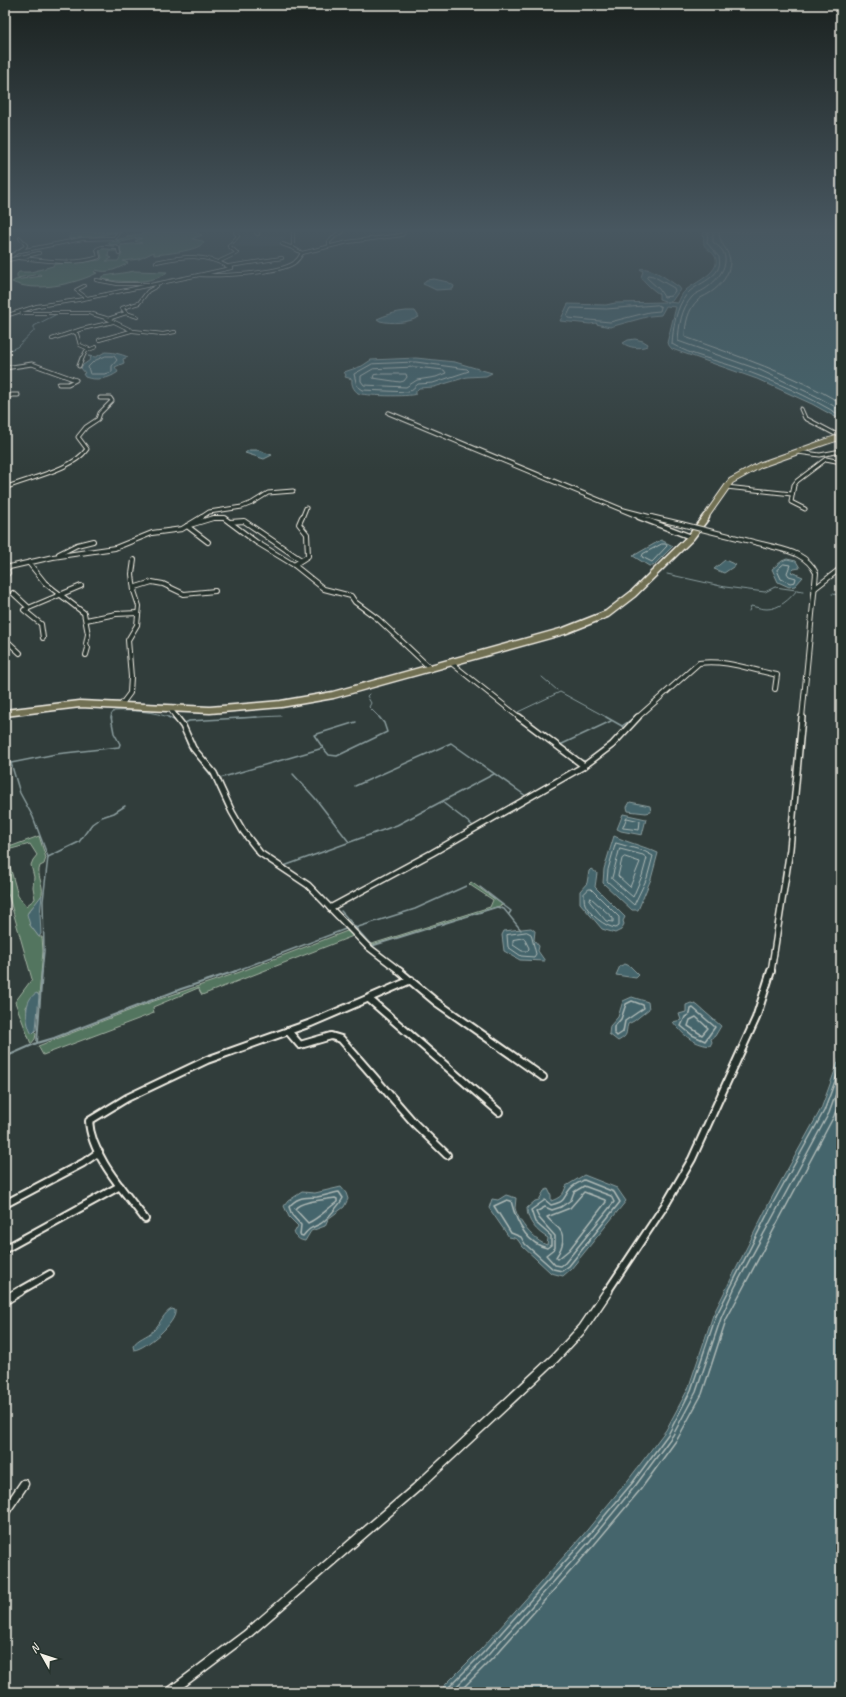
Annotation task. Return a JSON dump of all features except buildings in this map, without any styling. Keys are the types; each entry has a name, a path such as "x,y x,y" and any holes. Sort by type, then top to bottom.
{"main road":[{"path":"5,713 61,705 121,705 191,710 233,710 301,702 333,695 564,631 607,614 633,594 691,537 726,487 732,481 747,471 828,440 841,437"}],"street":[{"path":"5,316 22,311"},
{"path":"124,311 138,317"},
{"path":"17,313 83,313 108,319 131,331"},
{"path":"108,319 126,313"},
{"path":"52,339 113,322"},
{"path":"99,340 131,331 153,333 175,332"},
{"path":"74,332 80,346 89,349"},
{"path":"79,366 83,354 89,349 96,347"},
{"path":"5,368 32,364 76,380 68,384 59,384"},
{"path":"70,377 74,376"},
{"path":"5,398 12,395 18,395"},
{"path":"5,488 63,466 85,454 87,449 78,437 86,427 98,419 100,413 112,401 110,398 100,398"},
{"path":"800,409 805,418 841,437"},
{"path":"388,413 528,472 691,537"},
{"path":"798,452 820,455 841,451"},
{"path":"820,455 826,459 841,462"},
{"path":"805,509 791,502 792,494 797,481 826,459"},
{"path":"726,487 792,494"},
{"path":"188,526 209,512 242,507 252,503 268,493 293,492"},
{"path":"294,565 308,556 307,534 299,524 306,508"},
{"path":"170,1692 246,1635 410,1493 555,1358 583,1328 666,1202 688,1165 711,1120 756,1018 770,979 774,962 790,849 816,573 812,564 802,556 774,547 620,508"},
{"path":"5,576 8,573 6,568 29,564 53,557 115,548 152,533 178,530 213,518 224,518 256,542 294,565 324,589 351,596 430,668"},
{"path":"230,522 244,521 301,560"},
{"path":"188,526 208,542"},
{"path":"53,557 77,545 93,541"},
{"path":"121,705 130,693 131,677 128,640 137,625 139,602 134,591 132,574 134,560"},
{"path":"29,564 45,583 59,595 81,609 84,613 88,634 86,644 88,648 86,655"},
{"path":"814,589 841,568"},
{"path":"134,591 136,588 152,582 158,582 184,594 214,591"},
{"path":"43,638 41,624 24,611 28,607 80,586"},
{"path":"13,593 28,607"},
{"path":"86,620 116,614 138,613"},
{"path":"5,639 20,654"},
{"path":"450,662 512,712 584,766"},
{"path":"330,908 432,853 584,766 612,746 637,718 698,664 703,662 777,675 775,689"},
{"path":"170,709 183,726 193,748 214,773 232,812 254,846 265,857 308,885 367,946 411,980 436,1002 469,1027 543,1077"},
{"path":"145,1219 126,1191 120,1186 99,1152 88,1128 89,1121 127,1098 207,1060 288,1031 369,999 411,980"},
{"path":"369,999 499,1112"},
{"path":"288,1031 300,1045 331,1036 341,1039 415,1124 447,1155"},
{"path":"5,1204 99,1152"},
{"path":"5,1250 120,1186"},
{"path":"5,1300 50,1274"},
{"path":"5,1512 24,1484"}],"green space":[{"path":"5,835 12,846 39,836 46,858 44,864 40,866 39,870 42,894 28,912 30,925 39,937 42,937 43,951 39,996 37,993 26,1007 33,1033 35,1032 36,1034 35,1039 31,1044 15,1002 32,979 5,883","holes":["30,844 37,855 31,865 34,877 33,887 35,899 26,906 18,896 6,852 11,849"]},
{"path":"471,882 503,905 373,945 372,944 490,907 493,900 470,885 469,884"},
{"path":"349,931 353,936 202,995 198,988 153,1007 154,1013 43,1055 38,1046 154,1001 237,973"}],"water":[{"path":"415,311 419,317 410,321 395,323 380,321 377,319 391,314"},
{"path":"565,311 663,311 661,315 650,316 610,327 596,324 597,323 590,324 560,321"},
{"path":"675,311 841,311 841,420 812,404 757,379 672,349 667,343"},
{"path":"635,339 648,344 647,346 638,348 628,346 623,343 628,340"},
{"path":"105,352 117,353 128,357 123,359 124,363 115,367 118,372 107,378 98,379 85,377 83,374 85,373 81,368 90,360 91,357 88,356 96,357"},
{"path":"416,358 455,362 492,373 486,376 467,377 434,387 419,388 416,391 416,394 412,395 396,396 368,395 358,393 353,387 352,379 345,377 346,375 344,372 362,366 371,360"},
{"path":"249,450 258,450 272,455 264,459 245,453"},
{"path":"661,540 673,546 653,566 649,566 633,556"},
{"path":"787,559 796,561 800,568 794,569 791,572 803,577 795,586 789,587 778,582 772,569"},
{"path":"725,560 736,565 724,573 714,569"},
{"path":"630,802 650,806 651,812 646,813 628,811 627,807"},
{"path":"623,814 646,819 642,835 617,829"},
{"path":"614,836 658,853 651,879 638,910 632,910 603,883 604,869"},
{"path":"591,869 597,873 595,887 625,917 621,930 615,933 602,929 580,903 580,891 587,883 589,871"},
{"path":"42,895 40,914 41,934 39,937 30,925 27,914"},
{"path":"531,928 535,931 534,940 539,946 538,951 545,961 520,960 504,951 502,935 504,931"},
{"path":"625,964 630,966 639,975 636,978 616,975 620,966"},
{"path":"37,993 39,996 36,1030 32,1034 28,1024 27,1006 32,996"},
{"path":"632,997 648,1002 649,1009 628,1024 625,1036 618,1041 609,1034 610,1026 618,1017 623,1001"},
{"path":"691,1003 697,1005 721,1026 715,1036 711,1039 712,1042 710,1046 693,1041 673,1022 681,1020 679,1014 686,1012 686,1005"},
{"path":"841,1054 841,1692 438,1692 482,1648 583,1535 629,1479 666,1430 688,1389 713,1315 770,1201 821,1109"},
{"path":"584,1175 617,1188 626,1201 571,1269 563,1276 551,1273 522,1246 518,1240 509,1237 489,1208 492,1199 498,1200 506,1195 516,1198 515,1208 519,1219 532,1235 547,1245 548,1238 533,1226 527,1213 527,1208 535,1201 539,1200 544,1191 548,1189 551,1195 551,1201 557,1199 563,1193 566,1186"},
{"path":"341,1187 346,1193 348,1199 344,1207 328,1219 325,1226 311,1231 305,1241 298,1238 294,1233 298,1226 289,1217 284,1206 288,1201 302,1192 315,1193"},
{"path":"172,1309 175,1310 175,1315 166,1328 153,1340 134,1350 133,1346 135,1343 154,1330"}],"waterway":[{"path":"5,352 17,347 34,331 34,326 55,315"},
{"path":"667,574 725,587 765,592 775,587 797,590"},
{"path":"749,611 751,606 765,609 776,607 788,600 797,590"},
{"path":"797,590 803,591"},
{"path":"832,594 841,595"},
{"path":"542,677 557,690"},
{"path":"520,715 518,712 560,692 608,718"},
{"path":"369,694 367,696 371,703 369,707 379,717"},
{"path":"112,718 111,715 114,711 150,712 169,717"},
{"path":"244,718 281,716"},
{"path":"11,763 56,754 119,747 120,744 114,733 111,717"},
{"path":"169,717 176,721"},
{"path":"244,718 257,717"},
{"path":"323,748 329,755 337,756 387,732 384,723 379,717"},
{"path":"606,717 622,726"},
{"path":"239,718 244,718"},
{"path":"185,726 185,723 189,721 244,718"},
{"path":"622,726 632,719"},
{"path":"560,745 611,721"},
{"path":"323,748 314,735 356,722"},
{"path":"622,726 624,729 623,731"},
{"path":"181,727 188,746 213,778 228,811"},
{"path":"355,786 451,743 526,796"},
{"path":"220,778 323,748"},
{"path":"5,753 9,761"},
{"path":"204,758 218,774 230,802"},
{"path":"580,760 586,761 590,759"},
{"path":"5,761 11,763"},
{"path":"11,763 20,793 33,817 48,857"},
{"path":"293,774 315,798 349,842"},
{"path":"284,866 397,825 494,774"},
{"path":"442,802 472,825"},
{"path":"48,857 79,842 92,824 102,817 114,813 125,806"},
{"path":"230,814 239,830 258,854 294,878"},
{"path":"241,823 249,835"},
{"path":"42,972 44,951 43,901 48,857"},
{"path":"356,928 415,909 466,886"},
{"path":"314,887 366,942 372,946"},
{"path":"480,887 511,911 509,914"},
{"path":"372,946 497,907 504,909 521,930"},
{"path":"341,911 356,928"},
{"path":"233,972 348,928"},
{"path":"356,928 372,946"},
{"path":"37,1043 42,971"},
{"path":"37,1043 54,1038 181,989 233,972"},
{"path":"5,1057 37,1043"}]}
